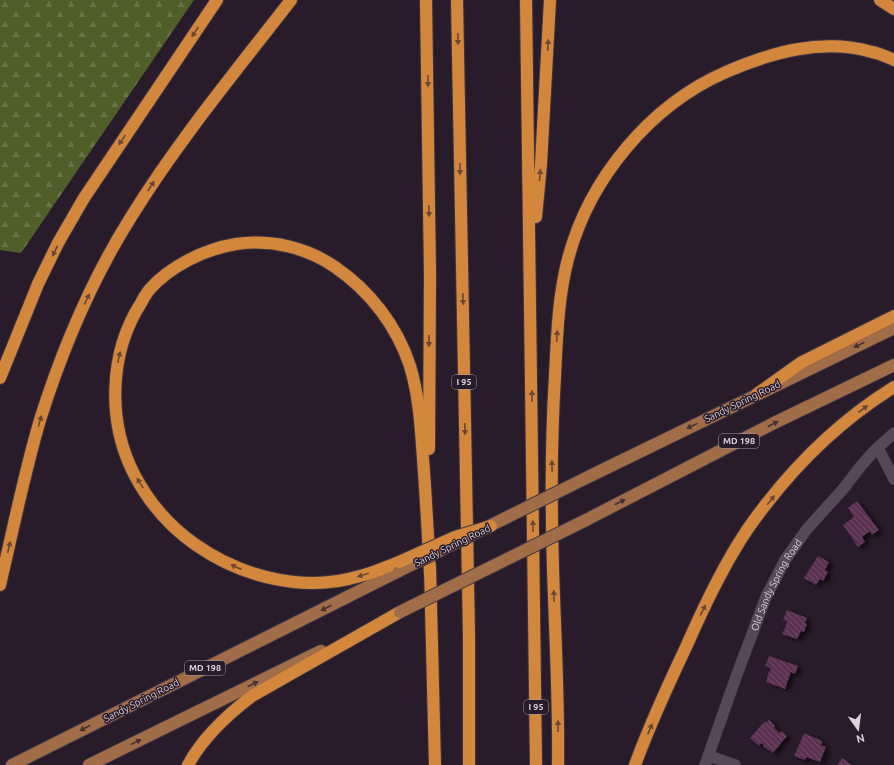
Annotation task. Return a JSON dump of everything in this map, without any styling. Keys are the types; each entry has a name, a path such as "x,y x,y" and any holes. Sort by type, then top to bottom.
{"highway":[{"path":"0,378 38,284 58,243 84,198 217,0"},
{"path":"0,585 40,421 59,365 82,310 104,265 130,218 156,178 291,0"},
{"path":"426,0 430,274 430,574 435,765"},
{"name":"I 95","path":"457,0 469,765"},
{"name":"I 95","path":"526,0 536,765"},
{"path":"530,284 541,164 550,0"},
{"path":"880,0 894,9"},
{"path":"558,765 552,460 556,353 562,285 566,264 579,228 593,197 611,167 629,145 656,117 684,95 716,76 746,63 779,52 813,47 844,47 872,51 894,60"},
{"path":"430,574 421,434 416,394 409,364 396,335 385,315 368,294 348,276 327,262 304,251 277,244 252,242 223,246 193,257 169,272 149,290 135,312 124,338 118,366 116,397 117,421 134,474 149,498 162,514 186,538 212,556 244,571 272,578 305,583 335,581 399,567 455,537 491,526"},
{"path":"757,394 802,362 894,316"},
{"path":"635,765 703,609 725,567 747,530 772,497 822,444 849,419 894,387"},
{"path":"188,765 203,742 217,726 233,710 252,696 400,612"},
{"path":"429,765 432,673"}],"main road":[{"name":"Sandy Spring Road","path":"491,526 588,477 894,328"},
{"name":"MD 198","path":"89,765 586,520 772,424 894,365"},
{"name":"Sandy Spring Road","path":"12,765 399,567"}],"street":[{"name":"Old Sandy Spring Road","path":"707,760 766,597 785,560 807,529 844,488 860,467 894,433"},
{"path":"878,448 894,479"},
{"path":"707,760 735,765"}],"green space":[{"path":"0,0 194,0 21,253 0,250"}],"building":[{"path":"857,501 879,530 872,535 870,531 862,537 865,542 858,547 843,525 854,517 848,508"},
{"path":"818,556 829,562 825,570 828,572 823,581 820,579 816,585 804,578"},
{"path":"787,610 807,618 805,623 807,624 804,632 801,631 797,639 782,634 786,626 787,621 783,620"},
{"path":"769,656 798,666 795,674 791,672 785,689 766,682 771,668 765,666"},
{"path":"769,720 775,726 774,728 780,733 782,731 787,736 773,753 761,743 759,746 750,738 764,722 765,723"},
{"path":"804,733 822,741 821,745 826,747 820,762 806,757 805,760 794,756"},
{"path":"842,758 852,765 837,765"}]}
